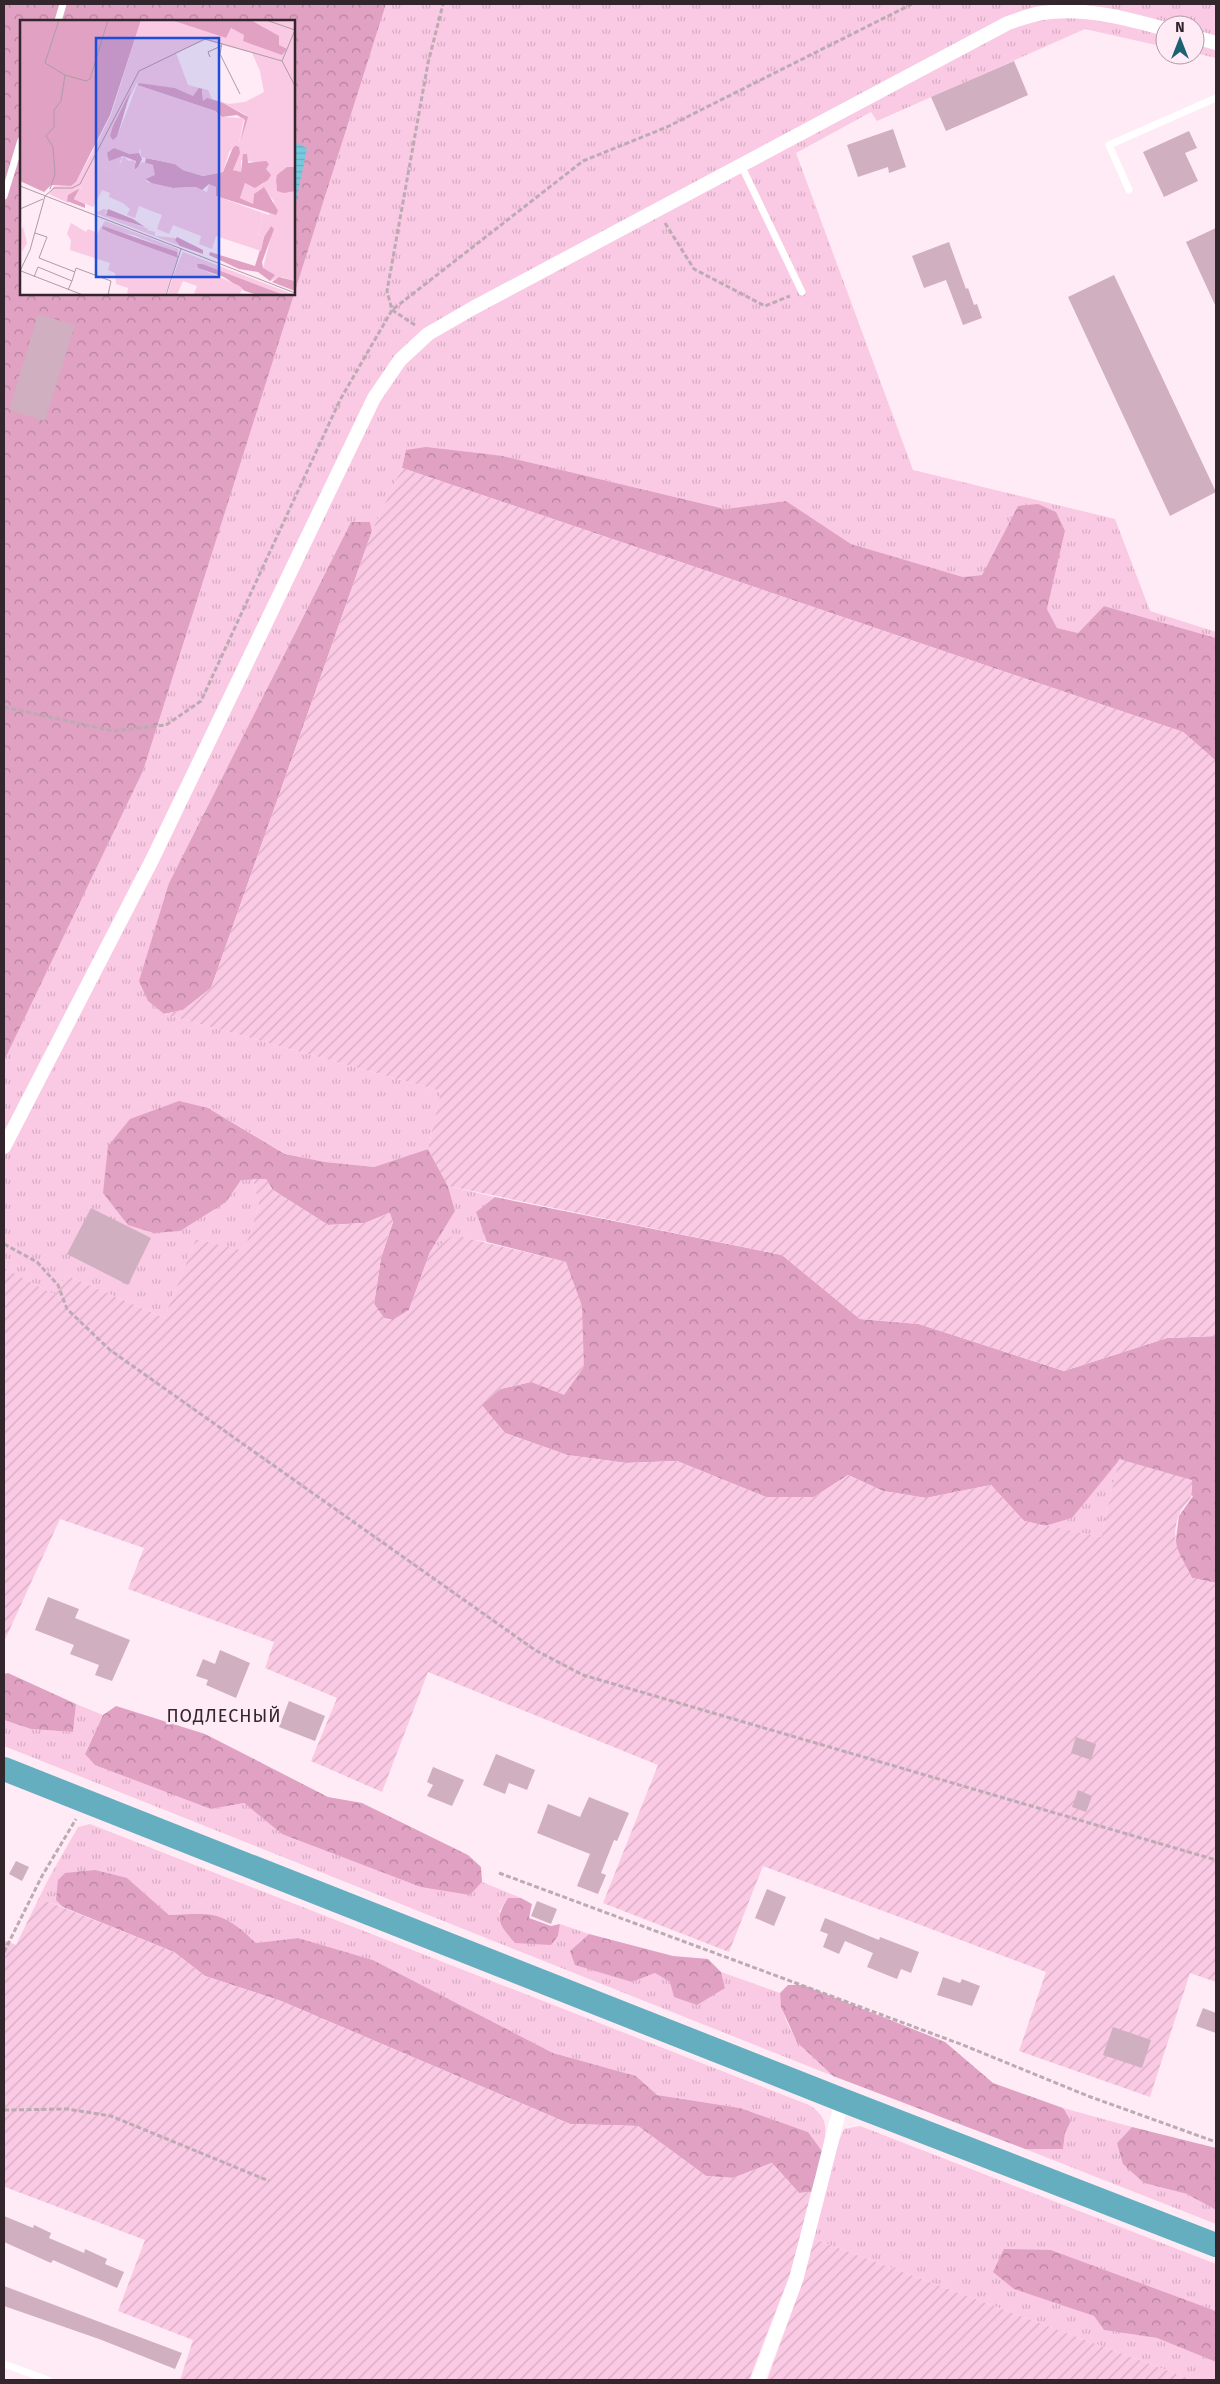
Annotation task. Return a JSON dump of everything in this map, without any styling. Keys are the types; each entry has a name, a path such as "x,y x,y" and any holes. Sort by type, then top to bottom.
{"highway":[{"path":"4,1769 842,2100 1216,2245"}],"street":[{"path":"4,1147 153,858 374,398 400,360 428,334 1008,23 1042,13 1079,12 1123,17 1155,26"},
{"path":"758,2380 796,2280 842,2100"}],"lane":[{"path":"58,20 63,4"},
{"path":"1129,190 1109,145 1216,98"},
{"path":"4,196 20,143"},
{"path":"741,165 802,292"},
{"path":"4,2364 48,2380"}],"path":[{"path":"428,334 392,310 387,290 428,63 443,4"},
{"path":"4,707 113,731 166,725 201,701 340,400 392,310 584,161 667,127 912,4"},
{"path":"657,210 694,269 765,306 802,292"},
{"path":"4,1244 37,1262 58,1285 67,1309 110,1350 535,1650 583,1675 1216,1860"},
{"path":"4,1952 42,1876 88,1802"},
{"path":"499,1873 963,2044 1088,2096 1216,2142"},
{"path":"4,2110 67,2109 111,2116 269,2181"}],"green space":[{"path":"4,4 386,4 295,291 295,20 20,20 20,295 294,295 143,771 4,1061"},
{"path":"386,4 1216,4 1216,58 1205,55 1205,15 1155,15 1155,45 1085,29 877,121 871,112 796,153 913,470 1115,519 1150,611 1216,632 1216,638 1104,606 1078,633 1057,628 1047,609 1065,531 1018,506 982,575 963,577 851,544 786,501 725,509 503,456 406,450 402,468 372,531 370,522 351,522 169,883 148,1001 164,1014 441,1091 428,1149 374,1167 325,1162 286,1154 208,1108 226,1202 241,1180 253,1179 259,1206 244,1252 196,1239 164,1318 66,1275 55,1295 4,1268 4,1061 143,771"},
{"path":"426,447 503,456 725,509 786,501 851,544 963,577 982,575 1018,506 1038,504 1056,512 1065,531 1047,609 1057,628 1078,633 1104,606 1216,638 1216,761 1183,732 402,468 406,450"},
{"path":"402,468 1183,732 1216,761 1216,1336 1167,1338 1064,1371 919,1324 860,1319 782,1255 448,1186 428,1149 441,1091 164,1014 183,1010 211,988 372,531"},
{"path":"351,522 370,522 372,531 211,988 183,1010 164,1014 148,1001 139,981 169,883"},
{"path":"179,1101 208,1108 285,1154 325,1162 374,1167 428,1149 448,1186 455,1211 430,1252 409,1310 393,1320 384,1318 374,1304 381,1258 393,1222 389,1213 365,1223 328,1225 273,1190 266,1179 241,1180 226,1202 180,1231 154,1233 128,1225 103,1193 108,1146 130,1119"},
{"path":"253,1179 266,1179 273,1190 328,1225 365,1223 390,1213 393,1222 381,1258 374,1304 385,1319 393,1320 409,1310 430,1252 454,1235 566,1262 582,1306 584,1367 564,1395 531,1382 500,1389 482,1405 505,1433 567,1455 626,1463 677,1461 766,1497 814,1497 848,1475 883,1491 926,1498 991,1485 1024,1521 1101,1537 1119,1459 1192,1480 1192,1494 1179,1515 1175,1533 1178,1548 1192,1578 1216,1583 1216,1982 1190,1973 1150,2097 1019,2051 1046,1972 763,1866 729,1952 603,1903 658,1765 428,1672 382,1792 311,1761 337,1698 265,1668 274,1642 128,1589 144,1548 60,1519 4,1642 4,1268 55,1295 66,1275 164,1318 196,1239 244,1251 259,1206"},
{"path":"448,1186 495,1197 476,1212 487,1242 454,1236 430,1252 455,1211"},
{"path":"495,1197 782,1255 860,1319 919,1324 1064,1371 1167,1338 1216,1336 1216,1583 1192,1578 1175,1546 1179,1516 1193,1496 1120,1459 1072,1518 1045,1526 1024,1521 991,1485 926,1498 883,1491 848,1475 814,1497 766,1497 677,1461 626,1463 567,1455 505,1433 481,1405 500,1389 531,1382 566,1262 487,1242 476,1212"},
{"path":"1119,1459 1101,1537 1045,1526 1072,1518"},
{"path":"8,1673 76,1704 73,1732 31,1729 4,1720 4,1674"},
{"path":"76,1704 103,1715 85,1753 211,1809 244,1803 282,1834 470,1895 482,1882 521,1898 508,1898 499,1912 558,1936 560,1924 589,1934 570,1951 632,1982 655,1973 670,1982 725,1988 721,1972 780,1993 785,2019 791,2030 805,2049 833,2076 4,1746 4,1720 31,1729 73,1732"},
{"path":"116,1706 205,1734 328,1797 362,1803 468,1855 481,1867 482,1882 470,1895 421,1887 282,1834 244,1803 211,1809 95,1765 85,1754 103,1715"},
{"path":"90,1824 809,2105 820,2114 825,2125 822,2151 808,2132 740,2108 657,2095 636,2076 553,2053 373,1960 298,1938 256,1943 234,1924 217,1916 207,1914 169,1915 127,1878 56,1899 63,1907 39,1898 78,1827"},
{"path":"95,1870 127,1878 169,1915 207,1914 217,1916 234,1924 256,1943 298,1938 373,1960 553,2053 636,2076 657,2095 740,2108 808,2132 822,2151 813,2192 799,2193 772,2163 733,2178 706,2176 638,2126 570,2124 281,2001 205,1976 174,1952 63,1907 56,1900 58,1880 65,1873"},
{"path":"39,1898 174,1952 205,1976 281,2001 570,2124 638,2126 706,2176 733,2178 772,2163 799,2193 813,2192 789,2277 749,2380 180,2380 193,2340 118,2311 145,2240 5,2187 4,2189 4,1940 16,1945"},
{"path":"508,1898 521,1898 532,1904 529,1918 551,1926 560,1924 558,1936 551,1945 515,1943 500,1922 501,1912"},
{"path":"589,1934 673,1956 708,1959 721,1972 725,1988 697,2005 674,1997 670,1982 655,1973 632,1982 575,1965 570,1951"},
{"path":"788,1985 803,1985 945,2042 993,2083 1063,2108 1071,2121 1065,2133 1063,2149 1025,2149 833,2076 797,2042 781,2007 780,1993"},
{"path":"1063,2108 1132,2127 1117,2143 1144,2183 1187,2194 1216,2210 1216,2224 1025,2149 1063,2149 1065,2133 1071,2121"},
{"path":"860,2126 1216,2264 1216,2311 1051,2250 1014,2289 1094,2316 1104,2330 1157,2338 1216,2362 1216,2380 1193,2380 814,2239 839,2141 844,2129"},
{"path":"1132,2127 1216,2148 1216,2210 1187,2194 1144,2183 1123,2164 1117,2143"},
{"path":"814,2239 1193,2380 767,2380 803,2281"},
{"path":"1004,2249 1051,2250 1216,2311 1216,2362 1157,2338 1104,2330 1094,2316 1014,2289 993,2272"}],"water":[{"path":"295,142 307,148 295,206"}],"building":[{"path":"1014,61 1028,95 946,131 931,97"},
{"path":"893,129 906,167 889,173 888,167 858,177 847,145"},
{"path":"1189,131 1197,148 1185,153 1198,181 1164,197 1143,152"},
{"path":"1216,228 1216,307 1186,242"},
{"path":"949,242 966,289 968,288 974,305 977,304 982,318 963,325 946,280 924,288 912,256"},
{"path":"1114,275 1216,492 1170,516 1068,297"},
{"path":"38,314 75,325 45,421 9,410"},
{"path":"91,1208 151,1238 128,1285 67,1254"},
{"path":"48,1597 79,1609 75,1618 130,1640 112,1681 95,1675 99,1665 70,1654 74,1645 35,1630"},
{"path":"220,1650 250,1663 236,1698 206,1685 208,1680 196,1676 203,1659 215,1664"},
{"path":"289,1701 325,1716 315,1741 279,1727"},
{"path":"1076,1737 1096,1744 1091,1760 1071,1753"},
{"path":"496,1754 535,1770 527,1790 509,1783 505,1794 483,1785"},
{"path":"433,1767 464,1780 452,1806 427,1796 433,1785 427,1782"},
{"path":"1078,1790 1092,1796 1086,1812 1072,1807"},
{"path":"589,1797 629,1813 617,1841 614,1840 601,1873 606,1875 598,1894 577,1886 590,1854 537,1833 548,1804 580,1817"},
{"path":"16,1861 29,1867 22,1881 9,1874"},
{"path":"767,1889 786,1897 774,1926 755,1918"},
{"path":"537,1901 557,1909 551,1924 531,1916"},
{"path":"825,1918 879,1940 880,1937 919,1952 911,1973 901,1969 897,1979 867,1967 873,1953 845,1941 839,1954 823,1947 828,1934 820,1931"},
{"path":"943,1977 960,1983 962,1979 980,1986 972,2006 937,1995"},
{"path":"1203,2008 1216,2013 1216,2033 1196,2026"},
{"path":"1113,2027 1151,2040 1142,2068 1103,2055"},
{"path":"4,2216 33,2228 34,2225 51,2233 49,2238 84,2253 85,2249 107,2259 105,2264 124,2272 117,2288 53,2260 51,2263 4,2242"},
{"path":"4,2286 182,2353 175,2369 99,2339 4,2306"}],"district":[{"name":"ПОДЛЕСНЫЙ","path":"224,1716"}]}
